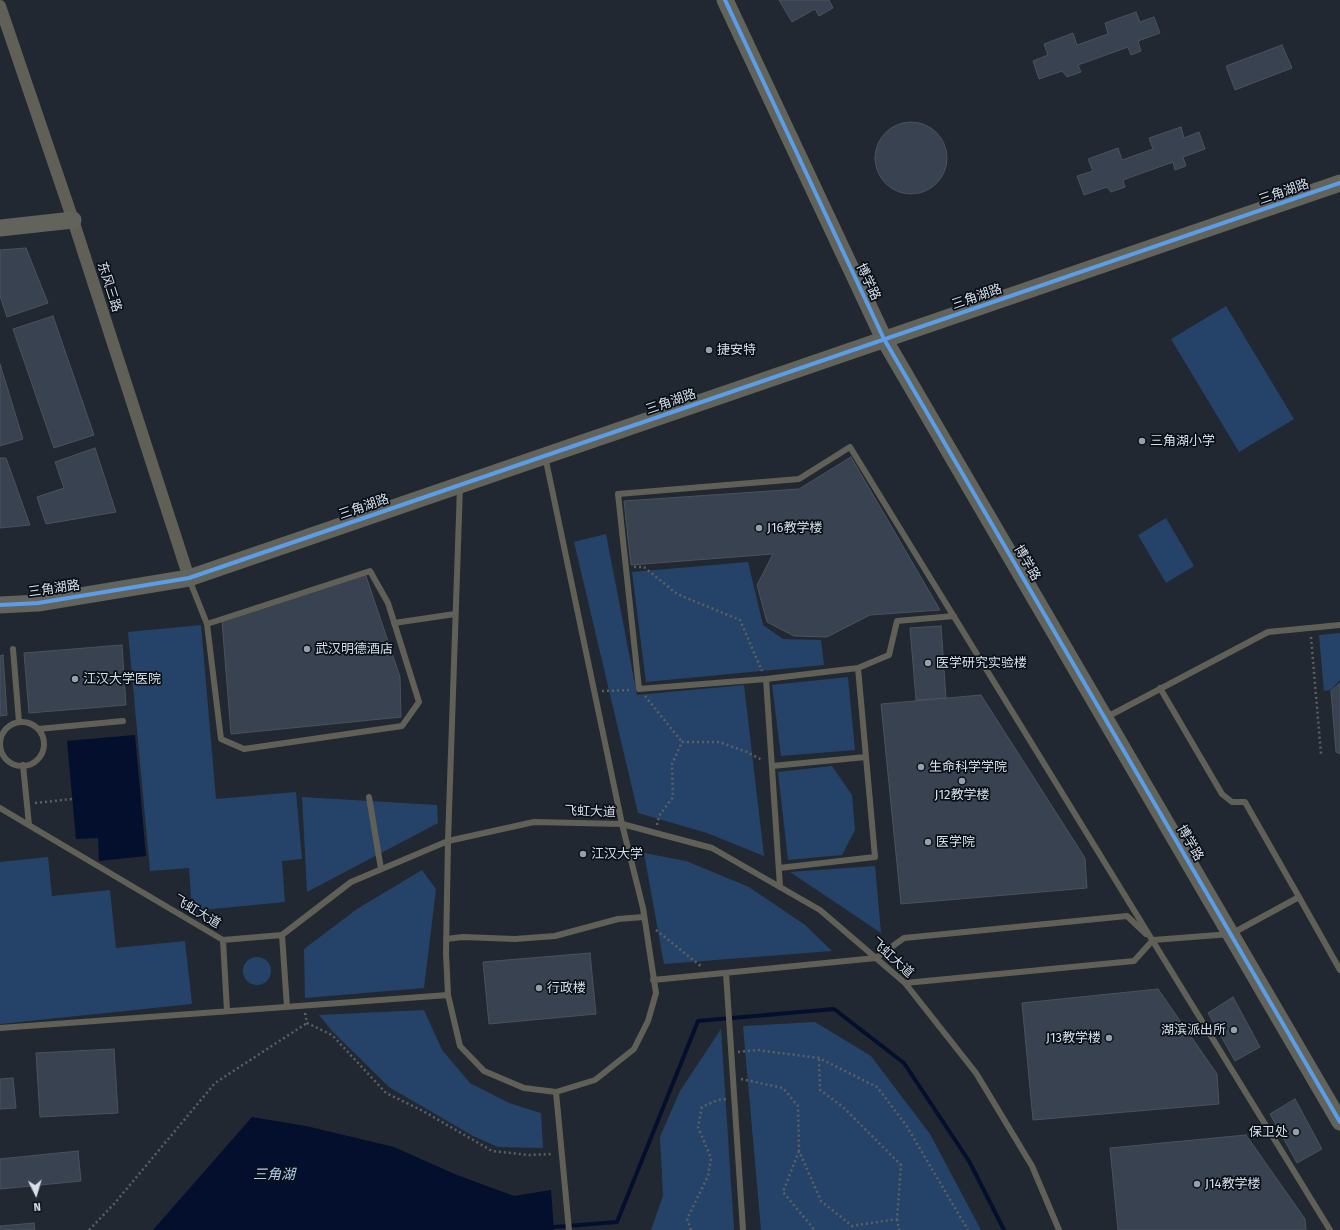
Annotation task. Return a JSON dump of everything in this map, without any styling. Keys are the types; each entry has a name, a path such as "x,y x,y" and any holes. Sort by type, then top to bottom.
{"street":[{"name":"博学路","path":"725,0 884,339 1340,1122"},
{"name":"东风三路","path":"0,6 73,220 189,578"},
{"name":"三角湖路","path":"0,605 38,603 189,578 1340,183"},
{"path":"0,228 73,220"}],"lane":[{"path":"954,616 897,621 889,655 858,668 766,679 639,689 618,494 800,479 850,447 954,616 1330,1230"},
{"path":"460,484 448,841 446,939 448,995 460,1046 484,1071 524,1088 556,1092 595,1080 634,1049 648,1021 656,993 644,919 622,824 545,456"},
{"path":"189,578 207,624 221,739 244,749 402,726 419,702 388,603 370,570 207,624"},
{"path":"394,623 455,614"},
{"path":"1105,718 1268,632 1340,625"},
{"path":"13,648 19,722"},
{"path":"779,868 875,857 858,668"},
{"path":"766,679 780,888"},
{"path":"1160,688 1222,794 1232,802 1245,802 1340,970"},
{"path":"38,729 123,721"},
{"path":"19,722 32,724 38,729 44,742 41,755 30,764 23,766 10,761 4,756 1,742 3,729 19,722"},
{"path":"772,766 866,757"},
{"path":"23,766 29,825"},
{"path":"370,797 381,869"},
{"name":"飞虹大道","path":"0,808 223,940 282,935 351,882 448,841 534,822 622,824 712,848 820,910 905,983 976,1073 1032,1166 1059,1230"},
{"path":"905,983 1134,961 1152,940 1231,934 1299,897"},
{"path":"653,980 876,958 904,938 1127,916 1152,940"},
{"path":"446,939 463,937 515,939 555,936 618,919 644,919"},
{"path":"282,935 286,1007"},
{"path":"223,940 227,1011"},
{"path":"726,973 743,1230"},
{"path":"0,1028 448,995"},
{"path":"556,1092 569,1230"}],"path":[{"path":"626,568 644,567 677,594 740,620 766,679"},
{"path":"1310,628 1321,754"},
{"path":"594,692 639,689 682,742"},
{"path":"682,742 719,742 747,752 772,766"},
{"path":"655,833 659,816 673,797 672,764 682,742"},
{"path":"27,803 72,799"},
{"path":"644,919 712,974"},
{"path":"303,1006 307,1023"},
{"path":"307,1023 332,1035 386,1093 423,1111 492,1151 529,1155 562,1154"},
{"path":"89,1230 114,1204 215,1083 307,1023"},
{"path":"731,1053 757,1050 819,1058 877,1087 906,1125 968,1230"},
{"path":"819,1058 820,1090 843,1106 901,1165 897,1219 899,1230"},
{"path":"733,1078 783,1088 798,1106 799,1150 821,1201 852,1226 897,1219"},
{"path":"691,1230 688,1219 708,1176 711,1158 698,1127 702,1107 718,1100 734,1099"},
{"path":"799,1150 783,1192 813,1228 813,1230"}],"shaded area":[{"path":"1226,306 1294,419 1239,452 1171,339"},
{"path":"1166,518 1194,566 1166,583 1138,535"},
{"path":"606,534 637,695 744,685 764,856 707,833 638,813 574,542"},
{"path":"748,562 763,625 783,639 821,640 824,665 646,682 632,572"},
{"path":"201,625 216,799 296,792 302,859 282,861 285,902 192,911 189,868 150,871 128,632"},
{"path":"1340,633 1340,680 1331,690 1324,691 1319,635"},
{"path":"848,677 855,750 781,756 772,685"},
{"path":"832,766 852,795 855,830 842,855 788,860 778,772"},
{"path":"302,797 437,805 438,823 307,892"},
{"path":"644,853 686,861 749,887 805,925 832,951 664,964"},
{"path":"48,857 52,896 110,890 116,948 185,941 192,1004 0,1024 0,862"},
{"path":"875,866 881,933 790,872"},
{"path":"422,870 436,889 424,988 305,998 304,949 357,909"},
{"path":"257,957 263,958 267,961 270,965 270,977 267,981 263,984 257,985 251,984 247,981 244,977 243,971 244,965 247,961 251,958"},
{"path":"424,1010 442,1050 470,1083 509,1103 541,1113 543,1148 498,1147 473,1136 389,1087 332,1031 319,1015"},
{"path":"815,1022 871,1056 930,1134 981,1230 761,1230 743,1026"},
{"path":"721,1029 734,1230 651,1230 663,1196 660,1137 680,1091"}],"water":[{"path":"135,735 146,856 99,861 98,838 76,839 67,741"},
{"name":"三角湖","path":"252,1117 306,1126 394,1147 457,1175 514,1196 551,1190 554,1230 153,1230"}],"building":[{"path":"779,0 829,0 833,8 819,16 815,9 792,22"},
{"path":"1136,12 1140,22 1154,17 1160,33 1138,41 1141,51 1131,55 1128,47 1078,65 1081,72 1067,77 1062,71 1039,79 1033,61 1048,55 1044,44 1073,33 1077,45 1108,34 1105,23"},
{"path":"1282,45 1292,68 1235,90 1226,66"},
{"path":"911,122 931,128 941,138 947,158 941,178 931,188 911,194 891,188 881,178 875,158 881,138 891,128"},
{"path":"1181,127 1184,138 1199,132 1205,149 1183,157 1186,166 1175,170 1173,162 1123,180 1125,187 1111,192 1107,187 1084,195 1077,176 1093,171 1088,159 1118,148 1122,160 1153,149 1149,138"},
{"path":"26,248 48,303 7,317 0,296 0,250"},
{"path":"53,316 94,435 54,448 13,329"},
{"path":"0,364 23,439 0,446"},
{"path":"95,448 116,512 46,524 37,497 64,488 55,462"},
{"name":"J16教学楼","path":"851,457 940,610 870,615 827,637 794,636 767,622 757,585 773,554 631,565 624,501 799,489"},
{"path":"0,458 6,458 30,525 0,528"},
{"name":"武汉明德酒店","path":"365,573 400,677 401,717 231,734 222,621"},
{"name":"医学研究实验楼","path":"941,626 946,698 916,700 910,628"},
{"name":"江汉大学医院","path":"122,645 126,705 29,713 24,653"},
{"path":"3,655 7,715 0,716 0,656"},
{"path":"1340,683 1340,754 1336,752 1331,691"},
{"name":"J12教学楼","path":"981,695 1085,858 1087,888 901,904 881,704"},
{"name":"行政楼","path":"590,953 596,1014 489,1024 483,962"},
{"name":"J13教学楼","path":"1158,989 1217,1074 1219,1104 1033,1120 1022,1003"},
{"name":"湖滨派出所","path":"1233,997 1260,1047 1235,1061 1208,1013"},
{"path":"114,1049 118,1113 40,1117 36,1053"},
{"path":"13,1078 16,1108 0,1109 0,1079"},
{"name":"保卫处","path":"1295,1099 1322,1149 1297,1163 1270,1114"},
{"name":"J14教学楼","path":"1246,1135 1305,1219 1306,1230 1118,1230 1110,1148"},
{"path":"78,1151 81,1181 0,1189 0,1159"},
{"path":"34,1223 35,1230 0,1230 0,1226"}],"waterway":[{"path":"554,1227 617,1222 698,1021 834,1009 904,1063 969,1161 1004,1230"}],"cycle path":[{"path":"725,0 884,339 1340,1122"},
{"path":"0,605 38,603 189,578 1340,183"}],"place":[{"name":"捷安特","path":"709,350"},
{"name":"三角湖小学","path":"1142,441"},
{"name":"J16教学楼","path":"759,528"},
{"name":"武汉明德酒店","path":"307,649"},
{"name":"医学研究实验楼","path":"928,663"},
{"name":"江汉大学医院","path":"75,679"},
{"name":"生命科学学院","path":"921,767"},
{"name":"J12教学楼","path":"962,781"},
{"name":"医学院","path":"928,842"},
{"name":"江汉大学","path":"583,854"},
{"name":"行政楼","path":"539,988"},
{"name":"湖滨派出所","path":"1234,1030"},
{"name":"J13教学楼","path":"1109,1038"},
{"name":"保卫处","path":"1296,1132"},
{"name":"J14教学楼","path":"1197,1184"}]}
